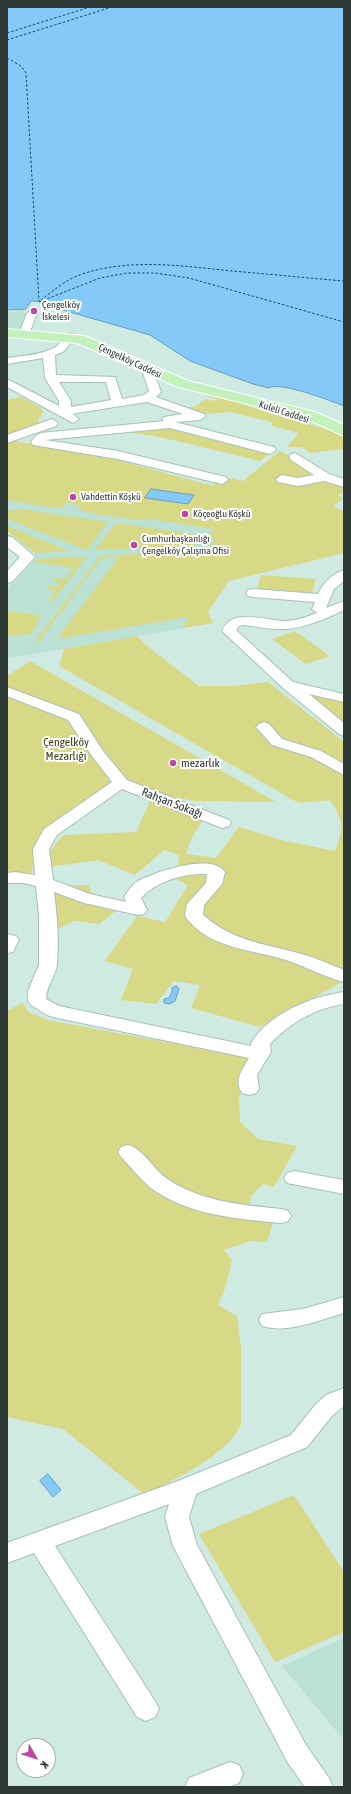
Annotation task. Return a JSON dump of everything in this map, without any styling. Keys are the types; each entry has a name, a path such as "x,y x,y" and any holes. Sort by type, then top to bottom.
{"main road":[{"name":"Çengelköy Caddesi","path":"12,334 70,337 87,341 148,370 183,384 250,401"},
{"name":"Kuleli Caddesi","path":"250,401 344,432"}],"street":[{"path":"12,334 32,313"},
{"path":"7,361 30,358 59,350 70,337"},
{"path":"49,352 48,371 65,402 65,414"},
{"path":"148,370 155,392 148,398"},
{"path":"51,378 111,379 118,403"},
{"path":"7,382 65,414 87,430 170,424 270,450"},
{"path":"7,439 58,421 65,414 73,410 148,398 200,416 56,434 41,437 37,442 118,454 222,480"},
{"path":"294,457 325,477 344,483"},
{"path":"282,479 298,482 325,477"},
{"path":"7,540 28,557 7,579"},
{"path":"316,618 328,587 344,574"},
{"path":"253,592 323,598"},
{"path":"344,605 316,618 298,624 288,625 241,621 230,627 229,631 344,732"},
{"path":"288,684 344,698"},
{"path":"7,691 74,717 97,753 121,783 61,823 50,832 41,848 45,885 48,966 37,991 38,1001 53,1011 245,1052 262,1052"},
{"path":"264,728 277,742 316,754 344,770"},
{"name":"Rahşan Sokağı","path":"121,783 223,823"},
{"path":"7,878 14,876 29,877 45,885 85,898 138,910 132,897 143,885 190,868 209,869 217,872 214,884 196,904 194,916 210,930 233,942 294,957 344,976"},
{"path":"7,939 10,940 7,948"},
{"path":"249,1090 248,1075 262,1052 260,1042 273,1029 344,985"},
{"path":"318,1002 344,998"},
{"path":"128,1152 162,1186 192,1200 237,1212 281,1216"},
{"path":"294,1178 344,1187"},
{"path":"270,1320 302,1317 344,1305"},
{"path":"7,1553 186,1488 299,1441 324,1410 334,1401 344,1397"},
{"path":"186,1488 177,1517 185,1546 297,1754 320,1787"},
{"path":"39,1541 146,1709"},
{"path":"198,1787 230,1774"}],"shaded area":[{"path":"17,310 25,310 23,313 27,314 22,330 7,330 7,312 16,312"},
{"name":"Cumhurbaşkanlığı Çengelköy Çalışma Ofisi","path":"14,441 122,461 213,486 216,482 229,581 208,612 213,623 21,656 7,657 7,590 36,559 35,553 7,531 7,444"},
{"path":"344,1638 344,1740 282,1666"}],"green space":[{"path":"202,390 239,401 245,405 333,431 344,437 344,449 310,453 302,447 287,447 299,433 272,426 272,422 230,412 208,414 185,408 196,406 206,399 215,401 217,399 199,393"},
{"path":"21,397 41,408 43,411 38,421 40,423 7,435 7,400"},
{"path":"168,426 271,453 260,461 153,436 119,430"},
{"name":"Cumhurbaşkanlığı Çengelköy Çalışma Ofisi","path":"14,441 122,461 213,486 216,482 224,483 229,478 243,481 280,451 290,456 312,476 282,483 309,485 321,480 344,486 344,492 338,495 343,499 333,506 344,512 344,553 229,581 208,612 213,623 182,628 189,617 62,638 59,636 119,557 102,558 87,577 84,577 100,556 194,551 195,553 212,545 214,540 210,534 213,529 150,519 138,520 95,514 79,510 82,506 66,503 62,508 7,500 7,444"},
{"path":"21,509 108,522 87,550 7,519 7,511"},
{"path":"116,523 193,534 198,536 201,540 192,546 95,550"},
{"path":"7,526 69,551 35,553 7,531"},
{"path":"86,558 52,602 48,602 55,591 46,589 49,586 56,587 60,583 52,581 55,578 65,579 74,568 34,562 36,559"},
{"path":"261,575 316,579 312,593 257,588"},
{"path":"83,579 86,579 39,641 35,641"},
{"path":"7,611 41,616 36,622 39,623 30,634 7,636"},
{"path":"295,631 330,656 306,664 272,639"},
{"path":"137,636 143,643 199,686 232,686 268,682 344,742 344,981 260,1027 191,1008 200,985 174,981 156,1004 121,1000 133,969 105,961 137,916 165,922 188,885 177,880 179,855 164,850 135,875 98,860 49,867 46,857 63,835 136,832 151,799 204,818 190,841 186,854 216,858 239,827 281,840 335,851 340,836 341,825 338,814 330,800 301,803 295,801 59,666 64,649"},
{"name":"Çengelköy Mezarlığı","path":"30,661 276,802 194,801 134,789 110,790 39,839 31,873 7,879 7,676"},
{"path":"308,693 344,702 344,726"},
{"path":"89,885 93,897 117,910 99,924 74,921 50,933 56,907 52,886"},
{"path":"22,1003 29,1012 48,1020 251,1058 239,1098 240,1122 258,1139 297,1146 274,1187 263,1184 251,1196 249,1209 221,1203 172,1186 128,1152 122,1159 152,1189 204,1212 274,1220 267,1242 250,1241 224,1250 232,1260 225,1289 218,1305 237,1316 241,1347 241,1425 233,1437 212,1457 185,1474 145,1495 63,1429 7,1417 7,1011"},
{"path":"294,1495 344,1572 344,1632 275,1662 199,1534"}],"water":[{"path":"7,7 344,7 344,406 294,389 284,387 269,388 253,384 190,361 150,335 59,309 45,308 48,302 31,301 26,309 7,310"},
{"path":"151,489 194,495 188,504 145,498"},
{"path":"177,986 179,989 175,1001 170,1004 164,1003 164,999 169,998 172,988"},
{"path":"48,1474 61,1490 53,1497 40,1481"}],"ferry route":[{"path":"7,33 90,7"},
{"path":"7,40 112,7"},
{"path":"7,58 21,66 26,73 39,301"},
{"path":"41,300 76,276 100,269 119,266 176,266 344,281"},
{"path":"39,302 100,278 127,273 155,273 189,278 344,322"}],"place":[{"name":"Çengelköy İskelesi","path":"34,311"},
{"name":"Vahdettin Köşkü","path":"73,497"},
{"name":"Köçeoğlu Köşkü","path":"185,514"},
{"name":"Cumhurbaşkanlığı Çengelköy Çalışma Ofisi","path":"134,545"},
{"name":"mezarlık","path":"173,763"}]}
